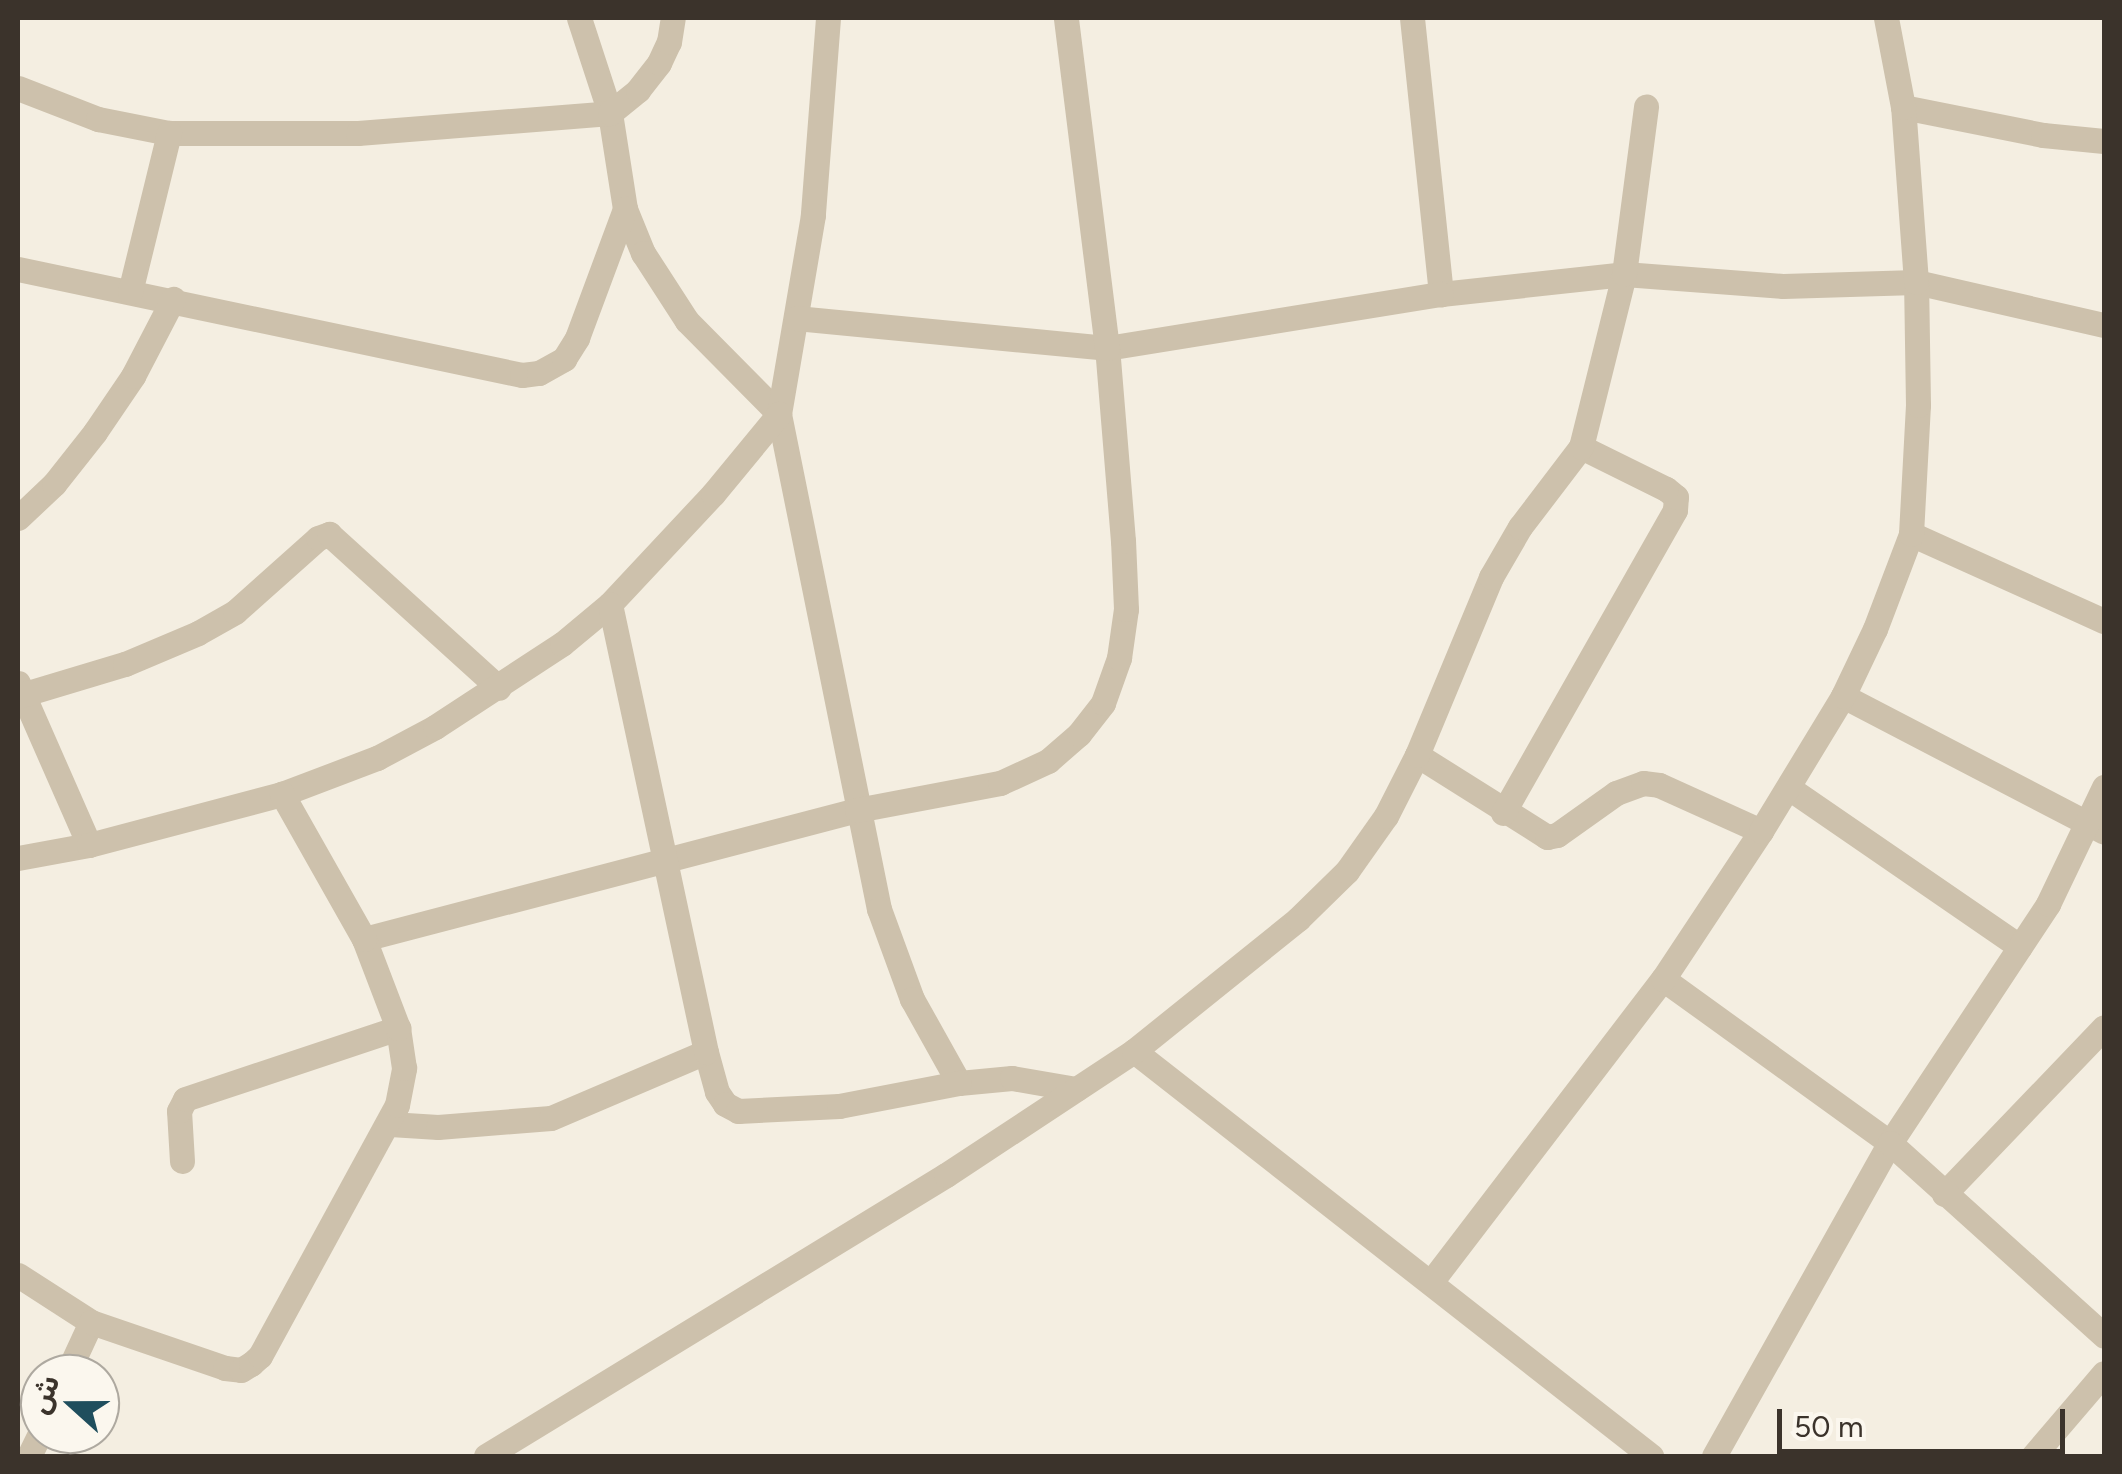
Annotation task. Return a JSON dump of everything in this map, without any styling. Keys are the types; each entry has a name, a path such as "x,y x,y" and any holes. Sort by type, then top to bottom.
{"street":[{"path":"580,18 610,113 625,209 642,253 687,322 779,414"},
{"path":"18,88 98,119 169,133 358,134 610,113 638,90 659,63 669,42 672,18"},
{"path":"828,18 814,215 779,414 879,909 898,966 929,1034 959,1083"},
{"path":"364,939 857,810 1000,783 1048,761 1079,734 1103,703 1119,658 1126,609 1107,348 1066,18"},
{"path":"1412,18 1441,294"},
{"path":"1431,1282 1663,979 1762,832 1843,696 1875,629 1911,534 1918,405 1916,282 1903,108 1886,18"},
{"path":"486,1456 667,1349 1134,1051 1298,919 1347,871 1386,816 1417,755 1491,577 1520,527 1580,446 1624,274 1646,106"},
{"path":"1903,108 2043,134 2104,140"},
{"path":"130,292 169,133"},
{"path":"18,271 522,375 539,373 564,359 577,338 625,209"},
{"path":"796,318 1107,348 1441,294 1624,274 1783,286 1916,282 2104,325"},
{"path":"18,518 54,484 96,432 133,376 173,300"},
{"path":"18,858 90,846 282,794 377,758 499,688 610,604 713,494 779,414"},
{"path":"1503,813 1676,510 1676,496 1666,489 1580,446"},
{"path":"90,846 20,691 125,664 198,633 268,587 324,534 344,543 499,688"},
{"path":"1911,534 2104,621"},
{"path":"610,604 706,1052 725,1104 738,1112 839,1106 959,1083 1012,1078 1076,1089"},
{"path":"1843,696 2096,827"},
{"path":"1417,755 1532,831 1557,835 1616,792 1643,782 1658,785 1762,832"},
{"path":"1714,1456 1890,1143 2096,827 2104,787"},
{"path":"1789,788 2020,947"},
{"path":"18,1275 91,1322 240,1370 260,1356 390,1124 404,1068 398,1028 364,939 282,794"},
{"path":"1663,979 1890,1143 2104,1336"},
{"path":"1944,1194 2104,1026"},
{"path":"182,1161 179,1112 185,1099 398,1028"},
{"path":"1134,1051 1651,1456"},
{"path":"390,1124 438,1127 551,1118 706,1052"},
{"path":"76,1354 91,1322"},
{"path":"2033,1456 2104,1372"}]}
